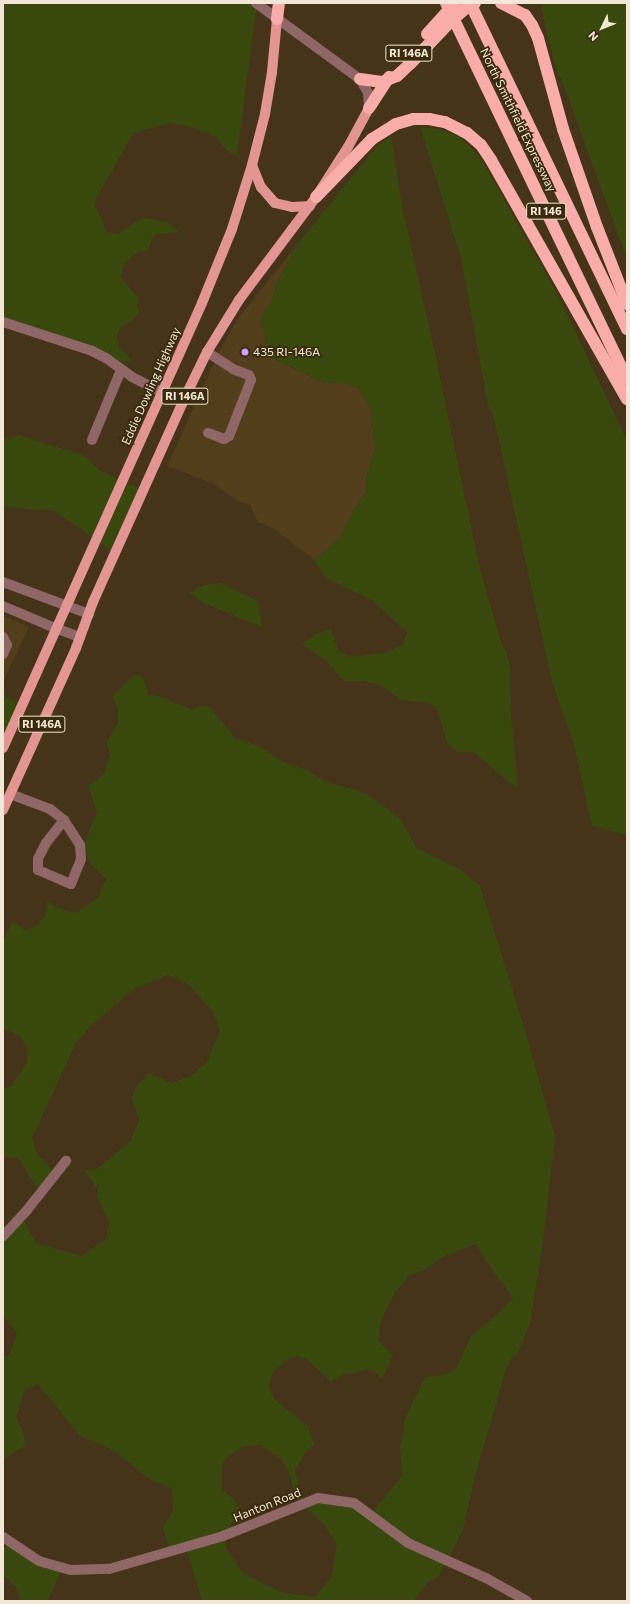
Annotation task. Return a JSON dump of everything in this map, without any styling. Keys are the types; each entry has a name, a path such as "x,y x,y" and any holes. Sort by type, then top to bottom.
{"highway":[{"name":"RI 146A","path":"277,19 279,3"},
{"name":"North Smithfield Expressway","path":"446,3 627,378"},
{"name":"RI 146A","path":"369,108 386,81 455,3"},
{"name":"North Smithfield Expressway","path":"470,3 627,329"},
{"path":"360,79 374,82 386,81 397,76 406,69 450,22 467,7 475,3"},
{"path":"501,3 525,16 532,25 538,38 551,88 572,157 627,304"},
{"path":"313,201 372,140 396,124 413,119 429,119 445,122 467,133 481,145 491,160 617,385 627,399"}],"main road":[{"name":"Eddie Dowling Highway","path":"3,748 222,254 252,165 270,90 277,19"},
{"name":"RI 146A","path":"3,810 183,400 206,352 239,300 313,201 348,146 369,108"},
{"path":"252,165 261,187 275,203 292,207 313,201"}],"street":[{"path":"256,3 360,79 366,88 369,108"},
{"path":"3,322 92,351 106,358 121,370 162,392"},
{"path":"206,352 233,369 249,375 251,380 228,436 224,439 208,432"},
{"path":"92,440 121,370"},
{"path":"3,582 66,607 89,614"},
{"path":"3,606 80,637"},
{"path":"3,637 7,645 3,654"},
{"path":"10,794 50,809 64,820 80,845 81,859 71,884 38,870 38,859 46,844 64,820"},
{"path":"3,1236 27,1210 66,1161"},
{"name":"Hanton Road","path":"3,1537 39,1561 71,1570 109,1569 223,1536 318,1498 354,1503 408,1543 486,1578 527,1601"}],"shaded area":[{"path":"296,246 277,283 272,301 261,317 266,342 266,355 324,383 343,383 358,388 371,409 375,448 366,479 367,492 359,501 339,539 314,560 273,528 258,522 250,505 238,501 212,483 167,466 220,350 236,321"},
{"path":"3,615 29,627 3,682"}],"green space":[{"path":"3,3 257,3 237,154 229,153 216,137 191,127 170,123 133,133 96,199 95,207 102,219 106,232 118,234 142,218 167,222 179,232 158,234 152,238 148,250 138,252 124,263 121,277 135,295 139,297 137,306 140,313 120,329 117,336 119,346 132,361 120,361 3,321"},
{"path":"540,3 627,3 627,259 561,78 557,75"},
{"path":"420,127 437,129 460,137 484,164 558,295 627,441 627,835 592,826 574,744 552,682 498,436 492,412 489,410 461,258"},
{"path":"391,136 403,211 436,358 479,565 501,642 506,651 510,667 511,715 518,787 511,784 474,752 457,752 447,743 438,711 431,703 401,700 382,686 364,681 344,681 324,659 302,644 316,634 331,629 338,651 350,657 384,653 403,644 407,632 373,601 326,578 314,560 339,539 359,501 367,492 366,479 375,448 371,409 358,388 343,383 325,383 266,355 266,342 261,317 272,301 277,283 296,246 377,146"},
{"path":"18,435 80,454 89,459 100,471 146,491 117,555 55,511 3,507 3,440"},
{"path":"220,583 258,601 262,627 206,604 189,593 204,585"},
{"path":"134,675 143,676 148,695 159,696 192,710 199,706 210,707 235,738 259,746 282,762 308,770 324,781 365,793 399,817 417,848 461,870 480,886 525,1030 555,1137 543,1242 530,1323 517,1355 513,1356 506,1369 475,1476 463,1530 439,1576 427,1583 414,1601 202,1601 186,1548 169,1548 163,1527 173,1511 172,1489 150,1479 113,1450 80,1436 38,1384 25,1389 16,1417 24,1435 25,1446 3,1459 3,1358 9,1355 17,1333 3,1316 3,1236 21,1216 36,1243 82,1256 106,1239 109,1222 97,1196 99,1184 95,1188 93,1182 83,1170 95,1170 130,1142 139,1120 132,1098 137,1086 149,1073 171,1083 191,1076 207,1062 220,1031 213,1012 189,985 168,975 134,989 90,1027 76,1043 32,1138 37,1154 55,1174 40,1193 19,1159 3,1156 3,1089 11,1086 27,1062 28,1048 19,1035 3,1029 3,943 12,921 25,930 35,927 46,914 47,902 66,911 79,913 80,909 98,898 106,879 91,864 83,846 97,812 88,786 103,775 110,756 107,742 118,723 118,709 113,696","holes":["476,1244 486,1261 513,1298 498,1314 471,1336 456,1369 444,1375 425,1377 404,1421 404,1433 400,1446 402,1476 373,1511 355,1500 304,1501 295,1470 305,1453 315,1444 308,1426 276,1401 272,1395 269,1386 273,1372 288,1359 297,1356 308,1360 331,1382 343,1374 355,1373 366,1369 375,1372 382,1379 393,1355 378,1340 381,1320 394,1294 410,1275 424,1270 445,1256","260,1445 281,1459 289,1472 296,1497 300,1503 322,1522 337,1544 332,1577 315,1597 281,1592 243,1573 226,1549 225,1533 240,1512 235,1500 222,1490 222,1465 226,1458 244,1446"]},
{"path":"3,695 24,706 3,753"},
{"path":"11,1542 61,1571 47,1601 21,1601 16,1587 3,1575 3,1548"}],"place":[{"name":"435 RI-146A","path":"245,352"}]}
